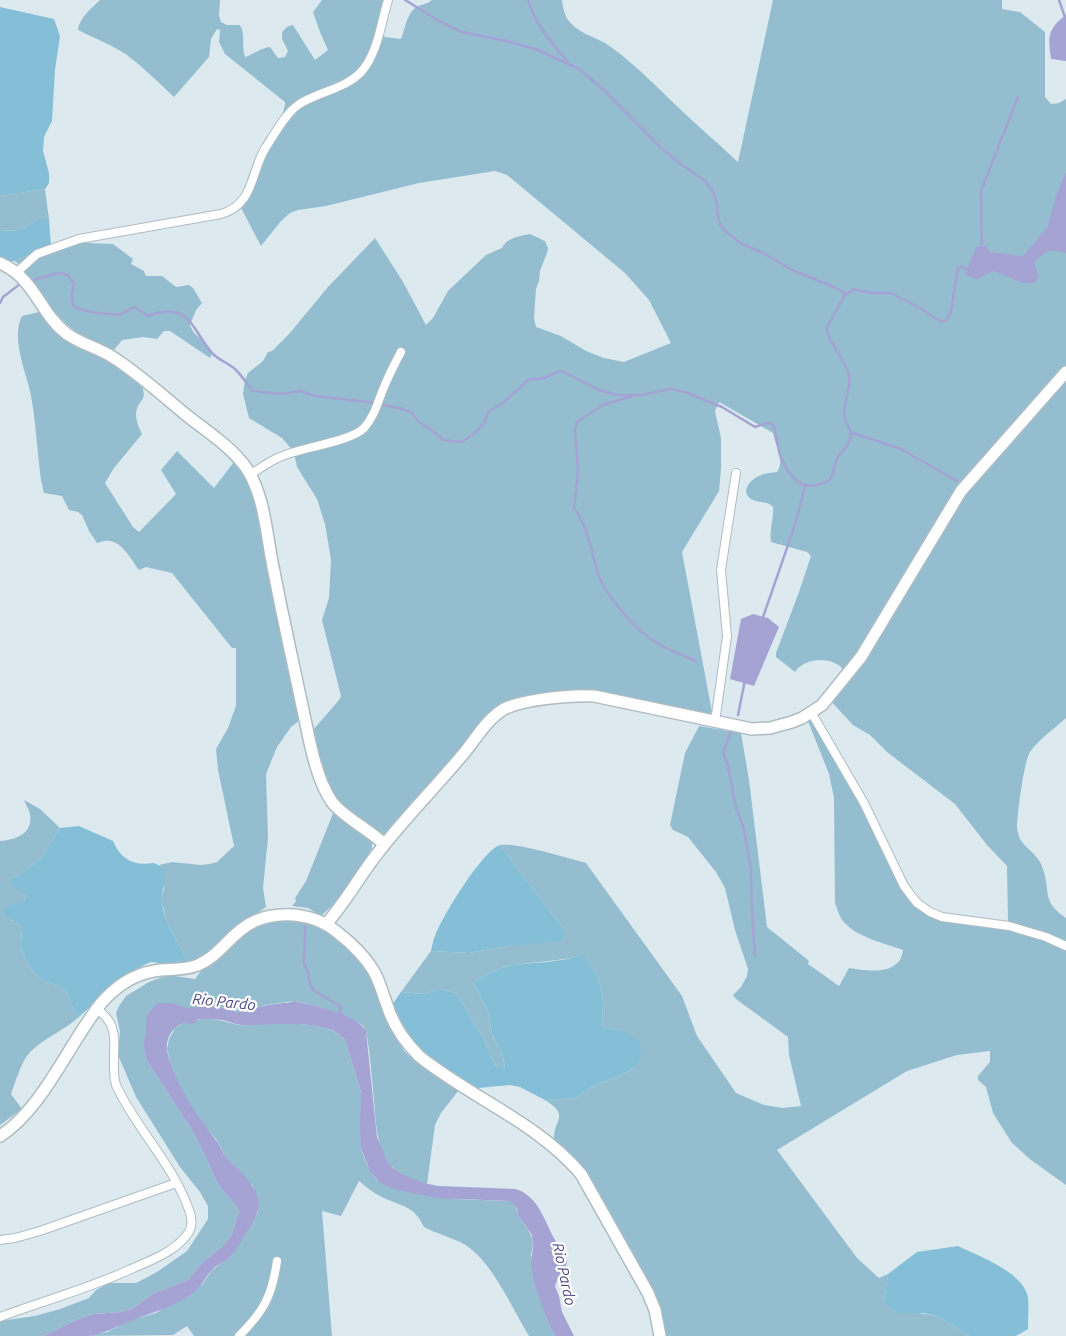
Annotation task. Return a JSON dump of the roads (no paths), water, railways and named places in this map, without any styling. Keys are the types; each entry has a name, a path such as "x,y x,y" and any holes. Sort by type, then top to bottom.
{"main road":[{"path":"0,263 16,272 29,285 60,328 78,341 105,353 125,366 227,448 242,462 250,474 263,511 280,605 320,776 329,797 337,808 384,844"},
{"path":"326,924 336,913 384,844 461,758 488,722 501,712 514,706 540,700 594,696 752,729 770,728 792,722 822,704 861,657 961,491 1066,372"},
{"path":"0,1136 19,1122 29,1110 97,1008 121,985 138,975 154,971 190,968 202,963 222,949 243,928 262,918 278,915 310,917 335,930 357,949 368,962 377,978 394,1022 404,1039 419,1056 542,1137 563,1154 581,1174 648,1293 655,1310 660,1336"}],"street":[{"path":"16,272 37,254 78,239 221,214 234,209 248,192 265,148 292,110 300,104 348,82 364,69 378,36 388,0"},
{"path":"250,474 290,453 355,434 363,428 376,408 384,385 401,352"},
{"path":"715,722 727,636 721,570 736,473"},
{"path":"811,712 864,803 904,886 917,903 930,912 942,917 1008,926 1046,937 1066,946"},
{"path":"0,1317 91,1287 158,1257 172,1248 189,1232 191,1223 190,1213 176,1183 116,1085 113,1072 112,1030 109,1021 97,1008"},
{"path":"0,1240 40,1231 176,1183"},
{"path":"239,1336 266,1303 272,1290 277,1260"}],"waterway":[{"path":"405,0 441,22 462,32 538,50 579,69 605,91 660,147 705,181 712,190 716,200 719,222 724,230 742,244 763,253 792,270 834,287 846,294"},
{"path":"528,0 539,25 567,61"},
{"path":"1059,0 1066,20"},
{"path":"982,249 981,191 1018,97"},
{"path":"34,280 58,273 68,275 74,283 72,293 73,305 90,312 119,315 134,307 148,316 162,312 173,312 182,315 194,327 213,354 236,370 253,391 280,394 301,391 315,396 368,402 399,408 411,412 419,422 443,440 462,442 475,433 484,423 489,411 503,403 528,380 544,378 560,371 599,390 617,395 641,395 670,389 685,392 722,407 755,427 767,423 772,424 781,457 788,472 798,482 813,486 830,479 836,461 849,443 851,435 844,413 849,377 846,367 827,332 827,327 845,295 854,289 871,293 891,293 940,321 946,321 951,312 958,268 968,269"},
{"path":"0,303 3,297 20,284"},
{"path":"632,396 603,405 577,422 575,428 578,473 574,508 586,531 598,573 614,601 646,636 669,650 696,661"},
{"path":"850,432 901,449 957,481"},
{"path":"762,620 796,522 805,486"},
{"path":"738,715 745,680"},
{"path":"732,729 723,752 729,770 736,808 744,829 751,869 755,956"},
{"path":"305,926 304,965 308,971 311,987 340,1006 339,1016"},
{"name":"Rio Pardo","path":"153,1041 153,1019 161,1010 171,1010 191,1017"}]}
